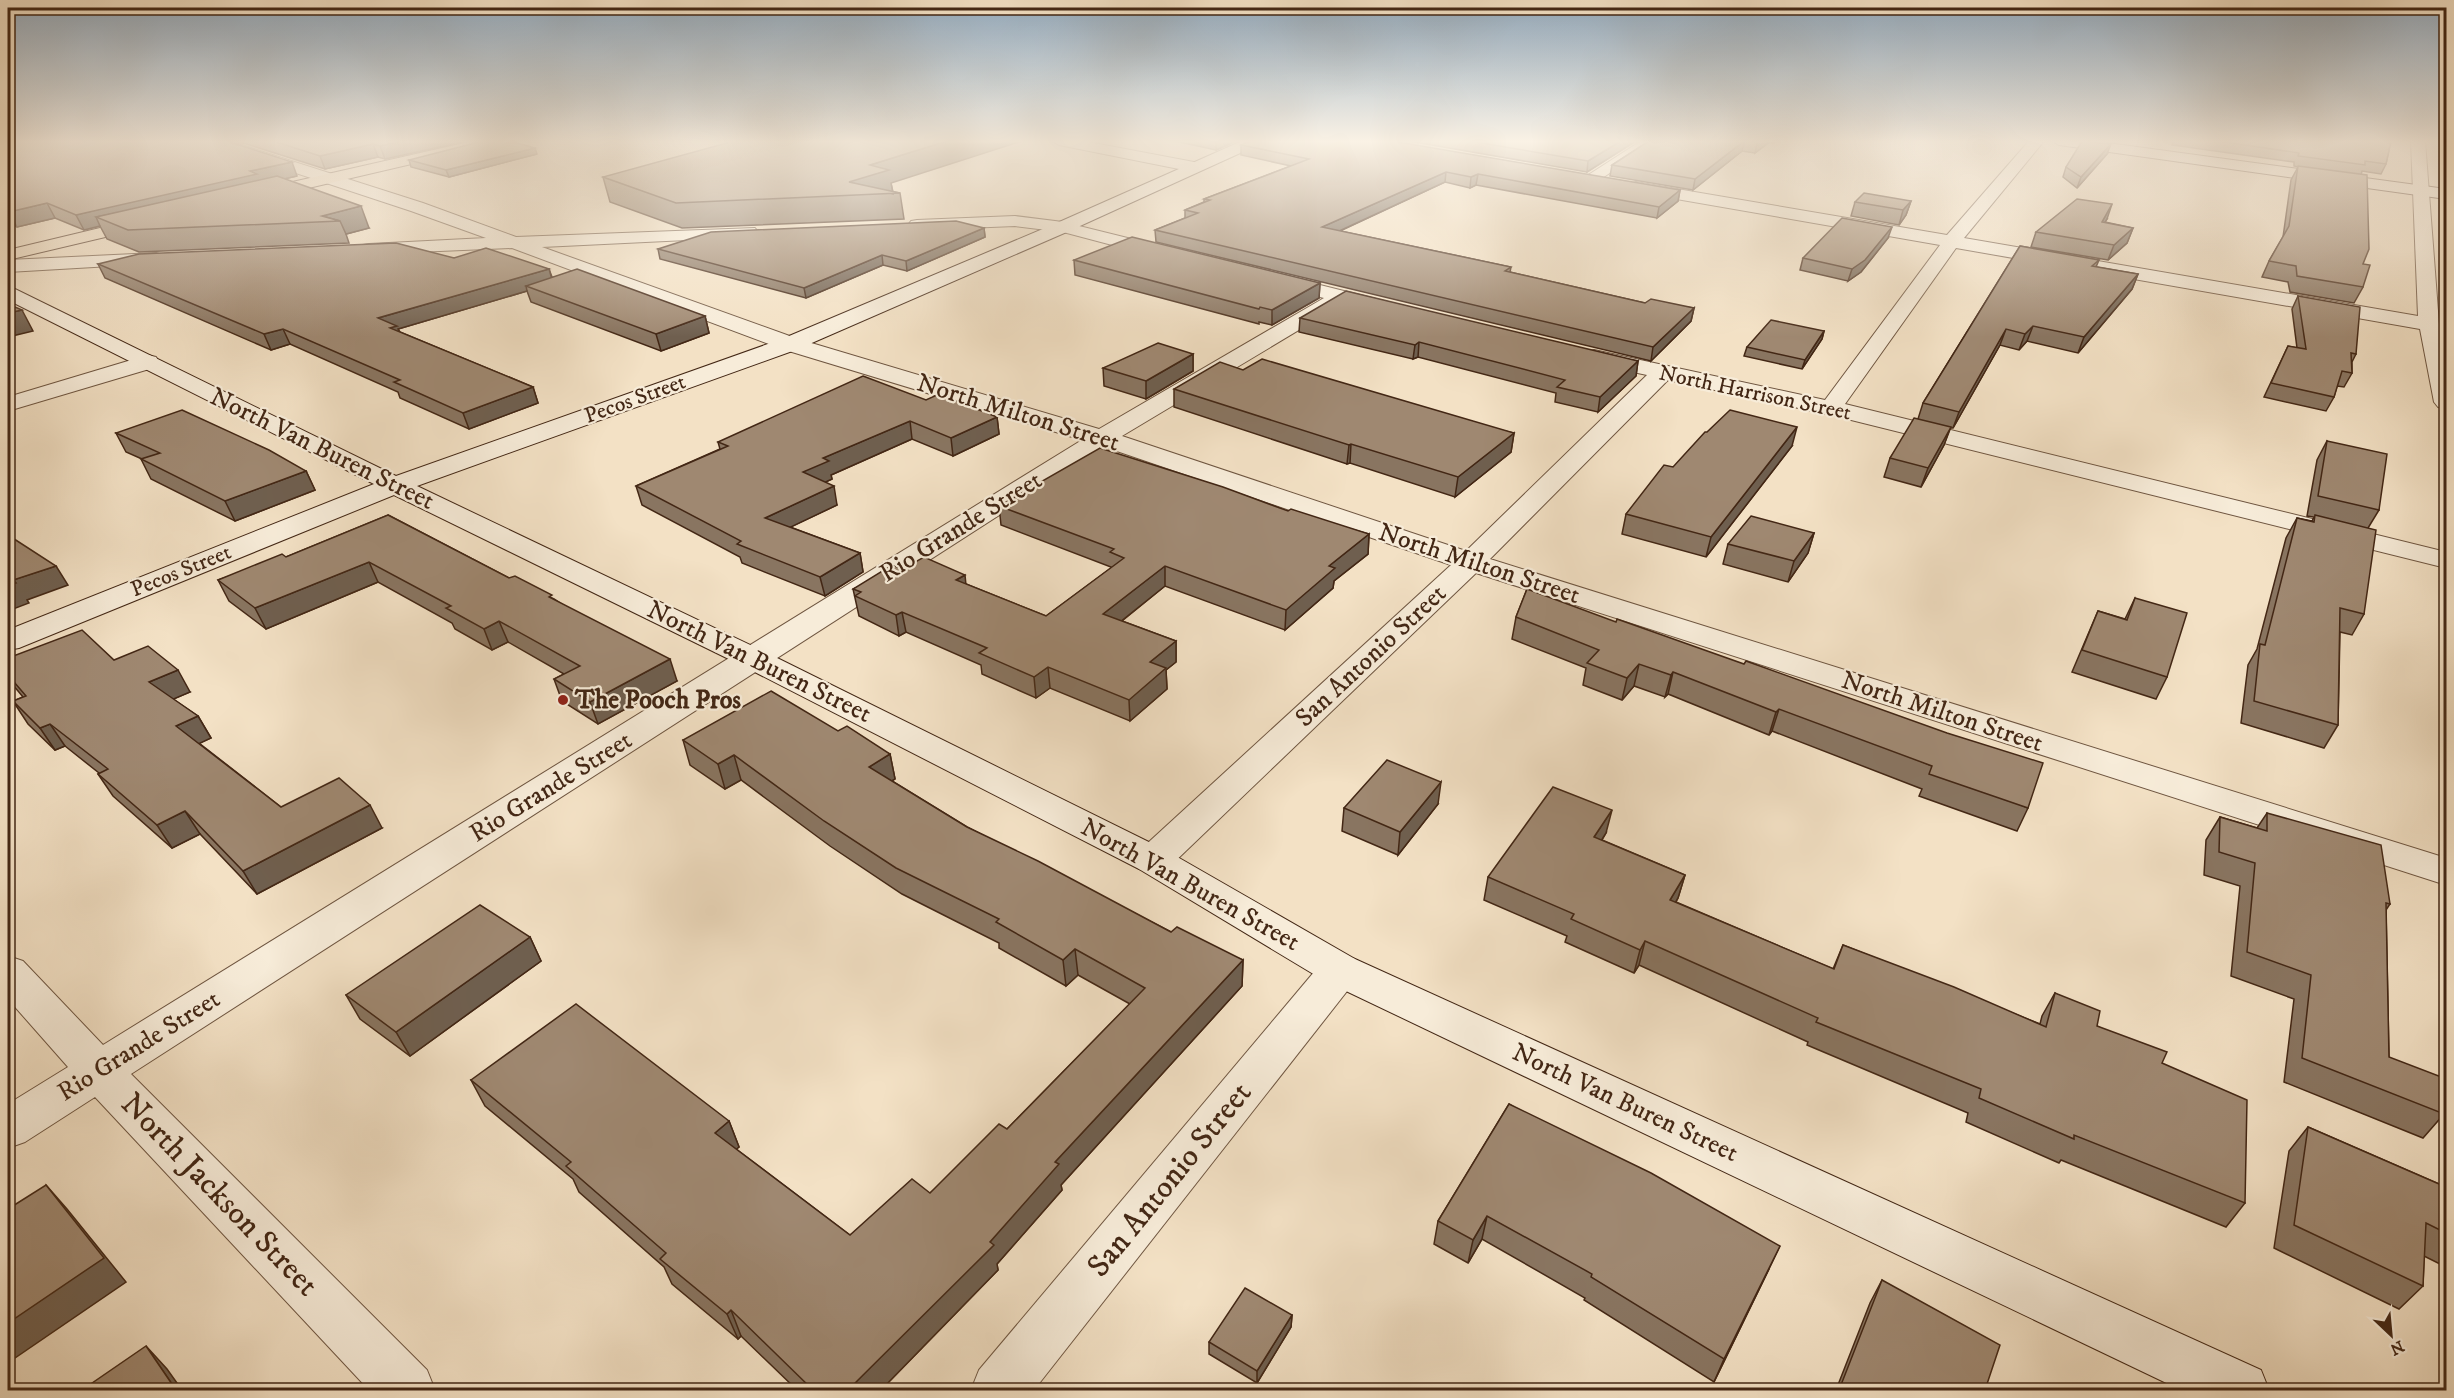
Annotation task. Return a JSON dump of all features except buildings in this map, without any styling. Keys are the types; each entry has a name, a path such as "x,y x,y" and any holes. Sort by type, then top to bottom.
{"main road":[{"path":"8,255 157,219"}],"street":[{"name":"North Milton Street","path":"411,206 790,344 1102,438 1471,562 2446,872"},
{"name":"Pecos Street","path":"8,641 395,485 790,344 1108,206"},
{"path":"1744,206 2429,324"},
{"path":"1831,408 1951,243 1982,206"},
{"path":"2422,206 2437,295 2429,324 2446,402"},
{"path":"895,226 1015,221 1063,227 1190,259"},
{"path":"351,250 767,232"},
{"path":"8,266 174,258"},
{"path":"1259,276 1397,310"},
{"name":"North Van Buren Street","path":"8,293 395,485 754,659 1153,860 1340,970 2241,1390"},
{"name":"Rio Grande Street","path":"8,1128 1102,438 1340,296"},
{"name":"North Harrison Street","path":"1570,351 1662,373 1831,408 2446,560"},
{"path":"8,404 148,362"},
{"name":"San Antonio Street","path":"1153,860 1471,562 1662,373"},
{"name":"San Antonio Street","path":"999,1390 1340,970"},
{"name":"North Jackson Street","path":"8,972 100,1072 406,1390"}],"place":[{"name":"The Pooch Pros","path":"563,700"}]}
